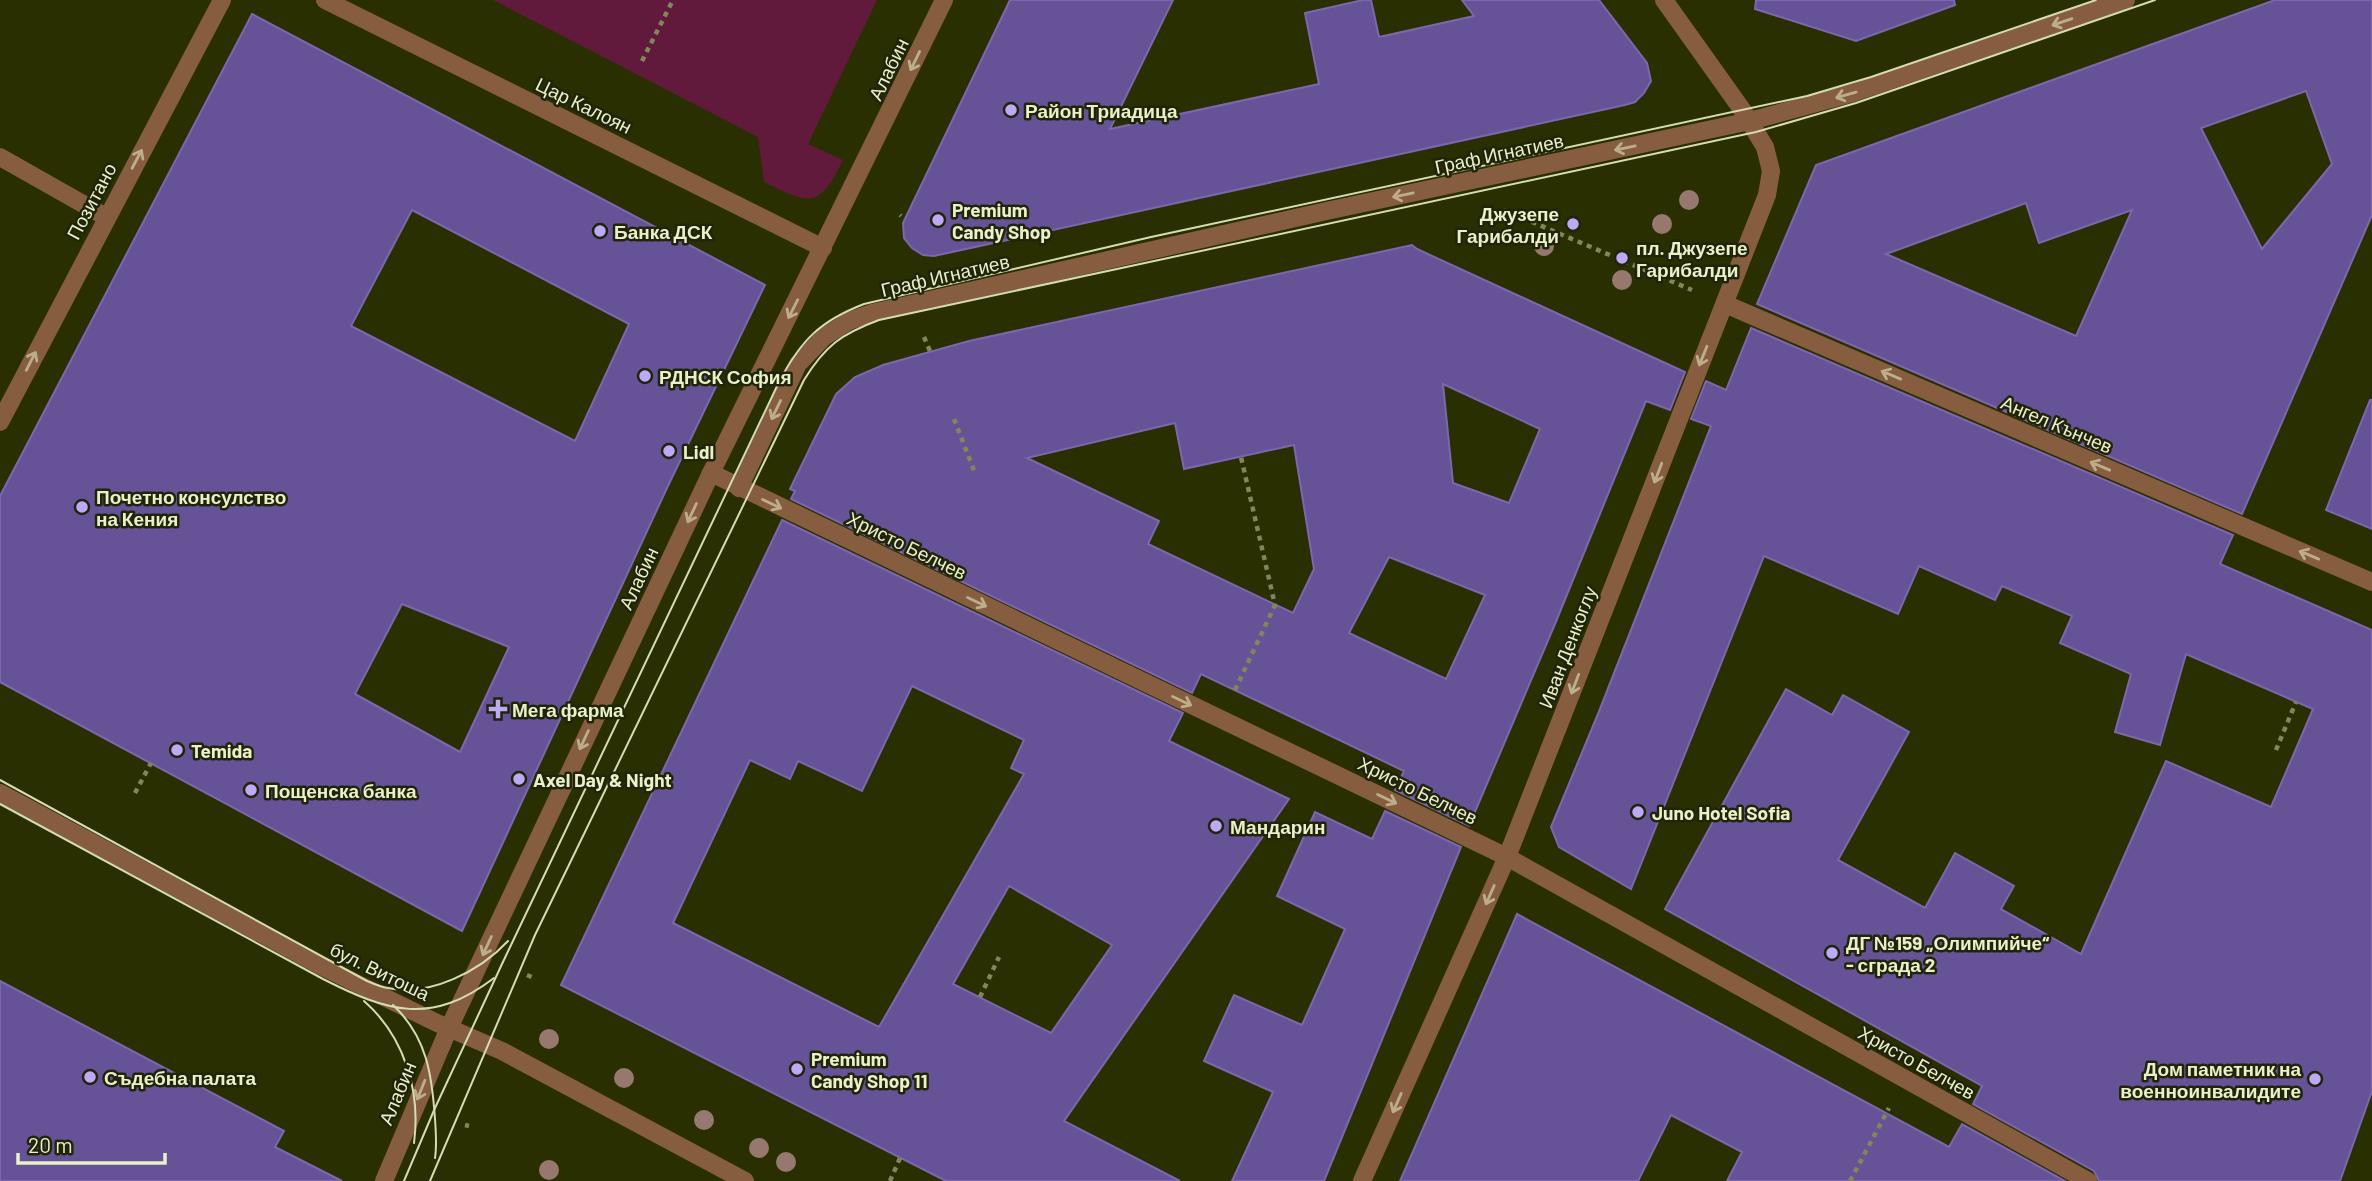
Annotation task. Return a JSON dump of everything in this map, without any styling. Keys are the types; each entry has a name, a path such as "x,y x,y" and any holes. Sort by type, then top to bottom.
{"street":[{"name":"Позитано","path":"0,422 222,0"},
{"name":"Цар Калоян","path":"325,0 824,248"},
{"name":"Алабин","path":"384,1181 449,1028 711,473 944,0"},
{"name":"Иван Денкоглу","path":"1362,1181 1507,857 1767,195 1771,171 1765,147 1750,121 1664,0"},
{"name":"Граф Игнатиев","path":"739,488 798,365 824,337 849,320 1331,210 1750,121 1853,93 2126,0"},
{"path":"0,157 106,217"},
{"name":"Ангел Кънчев","path":"1725,304 2372,583"},
{"name":"Христо Белчев","path":"711,473 1507,857 2088,1181"},
{"name":"бул. Витоша","path":"0,793 320,965 502,1051 745,1181"}],"path":[{"path":"642,61 673,0"},
{"path":"1498,208 1725,304"},
{"path":"923,333 930,351"},
{"path":"954,419 975,473"},
{"path":"1222,719 1275,605 1241,457"},
{"path":"2276,750 2296,702"},
{"path":"135,793 151,763"},
{"path":"979,998 999,957"},
{"path":"527,975 536,979"},
{"path":"1850,1181 1905,1079"},
{"path":"890,1181 900,1158"}],"shaded area":[{"path":"493,0 877,0 808,144 843,160 835,176 820,195 803,198 780,190 764,182 758,137"}],"building":[{"path":"1010,0 1173,0 1110,129 1319,84 1305,13 1363,0 1371,0 1379,37 1474,16 1462,0 1599,0 1647,63 1651,81 1635,102 1625,105 934,256 923,255 912,248 904,238 903,223"},
{"path":"1756,0 1954,0 1955,5 1856,41 1755,9"},
{"path":"2275,0 2372,0 2372,215 2242,514 1757,304 1816,165","holes":["2306,91 2332,164 2262,249 2201,128","2026,203 2039,243 2132,210 2076,336 1886,254"]},
{"path":"252,14 765,285 667,488 462,931 0,682 0,496","holes":["412,210 629,324 575,441 351,326","402,604 509,647 460,752 355,694"]},
{"path":"1412,245 1685,372 1670,410 1646,401 1469,826 1395,790 1404,771 1201,674 1192,693 791,499 795,491 790,489 836,394 855,377 883,365 969,341","holes":["1443,384 1540,429 1509,503 1453,483","1175,423 1184,469 1294,445 1314,569 1293,613 1148,544 1159,521 1027,458","1389,557 1485,595 1446,679 1349,633"]},
{"path":"1751,328 2233,535 2220,564 2372,630 2372,1091 2340,1181 2099,1181 2094,1171 1973,1104 1982,1086 1665,909 1786,689 1832,715 1843,695 1909,732 1838,860 1925,908 1955,853 2014,886 2001,909 2081,954 2166,761 2271,807 2313,709 2186,654 2160,745 2115,732 2131,674 2060,643 2072,616 2002,586 1995,600 1919,566 1898,614 1764,556 1631,889 1559,847 1551,827 1711,426 1691,419 1706,381 1726,390"},
{"path":"2372,400 2372,529 2326,510"},
{"path":"782,520 1183,713 1169,741 1289,799 1064,1121 1180,1181 946,1181 561,985","holes":["912,686 1024,740 1011,768 1024,774 879,1027 673,923 750,760 790,779 798,761 862,791","1009,886 1112,945 1051,1033 953,984"]},
{"path":"1385,811 1461,847 1324,1181 1232,1181 1273,1092 1204,1061 1234,995 1302,1025 1345,929 1277,896 1315,812 1372,839"},
{"path":"1517,914 1949,1147 1962,1124 2065,1181 1727,1181 1742,1152 1671,1115 1638,1181 1400,1181"},
{"name":"Съдебна палата","path":"0,981 284,1131 275,1147 342,1181 0,1181"}],"tram line":[{"path":"404,1181 502,964 779,382 804,343 835,317 864,304 1151,237 1807,96 1871,77 2096,0"},
{"path":"430,1181 535,935 804,380 819,358 835,342 854,330 879,320 1756,132 1856,103 2155,0"},
{"path":"0,780 380,986 404,990 437,985 469,971 508,941"},
{"path":"0,804 323,979 368,1000 409,1009 429,1008 450,1003 494,978"},
{"path":"364,1001 390,1031 407,1066 415,1104 414,1143"},
{"path":"393,1005 413,1030 426,1058 434,1103 435,1158"}],"place":[{"name":"Район Триадица","path":"1011,110"},
{"name":"Premium Candy Shop","path":"938,220"},
{"name":"Джузепе Гарибалди","path":"1573,224"},
{"name":"Банка ДСК","path":"600,231"},
{"name":"пл. Джузепе Гарибалди","path":"1622,258"},
{"name":"РДНСК София","path":"645,376"},
{"name":"Lidl","path":"669,451"},
{"name":"Почетно консулство на Кения","path":"82,507"},
{"name":"Мега фарма","path":"498,709"},
{"name":"Temida","path":"177,750"},
{"name":"Axel Day & Night","path":"519,779"},
{"name":"Пощенска банка","path":"251,790"},
{"name":"Juno Hotel Sofia","path":"1638,812"},
{"name":"Мандарин","path":"1216,826"},
{"name":"ДГ №159 „Олимпийче“ - сграда 2","path":"1832,953"},
{"name":"Premium Candy Shop 11","path":"797,1069"},
{"name":"Съдебна палата","path":"90,1077"},
{"name":"Дом паметник на военноинвалидите","path":"2315,1079"}]}
